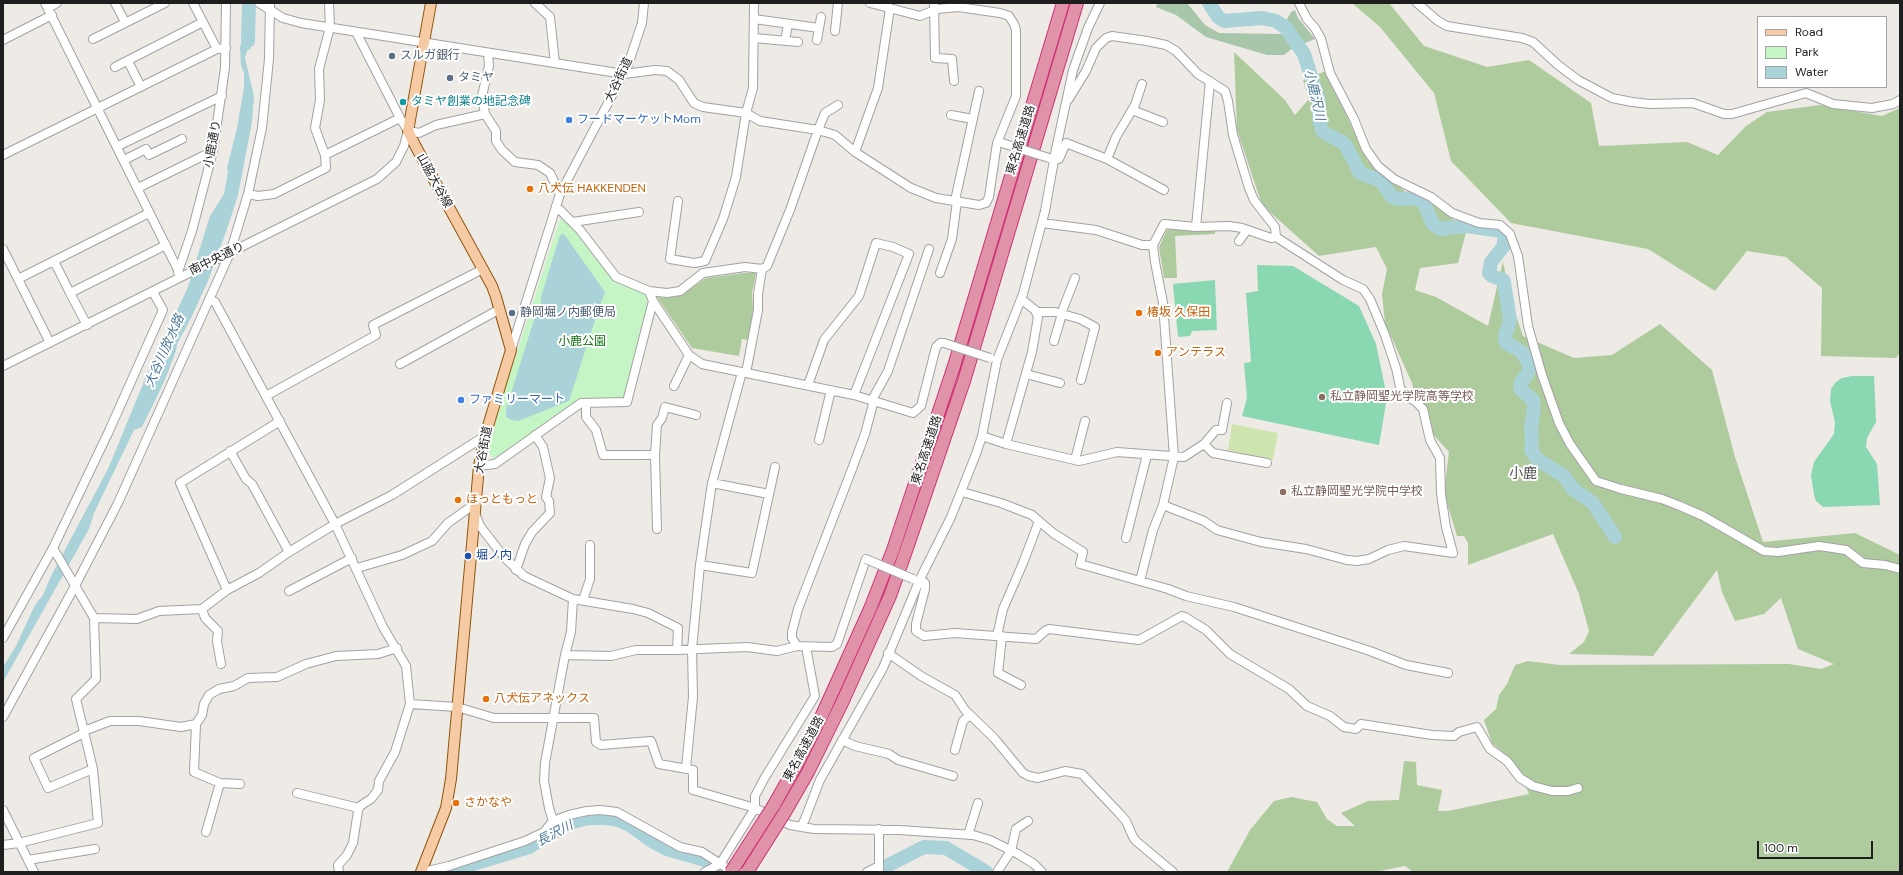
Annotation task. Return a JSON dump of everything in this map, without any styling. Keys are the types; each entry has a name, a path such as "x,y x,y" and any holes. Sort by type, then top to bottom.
{"highway":[{"name":"東名高速道路","path":"732,872 774,805 823,713 870,609 893,550 954,366 1063,3"},
{"name":"東名高速道路","path":"747,872 808,772 846,696 890,596 964,381 1077,3"}],"main road":[{"path":"408,131 431,3"},
{"name":"山脇大谷線","path":"408,131 492,286 511,350"},
{"name":"大谷街道","path":"422,872 446,808 457,707 479,466 485,436 511,350"}],"street":[{"path":"57,3 47,5 178,270"},
{"path":"115,3 125,22"},
{"path":"93,39 165,3"},
{"path":"193,3 217,49"},
{"name":"小鹿通り","path":"175,280 192,231 213,151 222,96 226,48 226,3"},
{"path":"259,3 270,7 290,21 330,28 624,74 655,70 667,71 679,80 694,103 703,107 746,113 760,121 818,130 835,135 855,152 911,188 936,198 979,205 986,203 989,197 999,143 1016,96 1016,30 1014,24 1009,16 958,5 933,7 920,16 876,4"},
{"path":"248,194 258,196 274,194 326,168 325,155 315,128 320,100 319,69 330,28 329,3"},
{"path":"535,3 550,17 555,63"},
{"name":"大谷街道","path":"511,350 560,194 624,74 638,36 644,3"},
{"path":"703,273 736,178 746,113 753,88 754,3"},
{"path":"835,32 838,3"},
{"path":"801,827 806,819 820,780 883,668 918,580 938,545 962,492 982,436 994,359 1021,299 1042,223 1051,183 1052,158 1084,30 1094,3"},
{"path":"1079,53 1093,16 1100,3"},
{"path":"1300,3 1307,19 1315,28 1321,39 1330,73 1354,119 1366,149 1378,166 1394,179 1431,197 1452,213 1479,223 1500,225 1510,234 1518,256 1528,326 1542,375 1559,423 1570,444 1596,481 1621,490 1662,499 1680,506 1703,516 1764,551 1778,552 1819,546 1846,550 1863,563 1885,565 1900,569"},
{"path":"1417,3 1438,21 1447,26 1522,38 1533,42 1558,65 1578,80 1612,98 1650,104 1693,103 1724,114 1732,114 1806,93 1833,104 1866,108 1893,104 1900,100"},
{"path":"3,717 75,586 118,503 230,253 248,194 262,128 270,7"},
{"path":"933,7 935,16 935,58 952,59 954,81"},
{"path":"855,152 878,88 890,8"},
{"path":"3,40 52,16"},
{"path":"817,40 821,17"},
{"path":"754,19 819,28"},
{"path":"115,68 203,22"},
{"path":"785,41 788,24"},
{"path":"356,32 408,131 419,133 436,125 485,114"},
{"path":"1066,104 1086,71 1096,48 1106,38 1112,36 1166,45 1176,51 1198,74 1224,91 1228,101 1234,135 1249,188 1254,200 1275,227 1276,237"},
{"path":"754,38 798,42"},
{"path":"3,154 217,49 226,48"},
{"path":"488,53 489,66 482,96 485,114 496,131 496,141 502,150 515,162 538,165 550,173 560,194"},
{"path":"128,61 141,87"},
{"path":"1196,227 1210,81"},
{"path":"1107,160 1116,137 1132,110 1142,84"},
{"path":"940,273 952,239 957,201 956,196 979,92"},
{"path":"118,146 222,96"},
{"path":"556,206 573,222 616,277 649,291 667,293 680,291 703,273 745,267 762,269 767,266 790,210 825,113 838,105"},
{"path":"1132,110 1163,122"},
{"path":"951,115 973,120"},
{"path":"325,155 400,118"},
{"name":"南中央通り","path":"3,366 153,292 383,174 401,155 408,131"},
{"path":"124,160 146,149 150,156 182,139"},
{"path":"999,143 1059,159 1066,143 1107,160 1164,190"},
{"path":"138,188 213,151"},
{"path":"678,201 670,259 694,263 706,261"},
{"path":"573,222 640,212"},
{"path":"18,279 149,213"},
{"path":"1042,223 1096,230 1142,245 1154,245"},
{"path":"1140,581 1153,530 1163,505 1174,457 1163,303 1155,262 1154,245 1164,224 1196,227 1229,226 1271,238 1276,237 1343,280 1363,289 1370,299 1396,368 1400,386 1404,395 1415,401 1423,409 1430,440 1440,458 1441,494 1446,527 1453,552 1404,546 1388,550 1369,559 1357,561 1347,560 1306,549 1261,542 1217,530 1204,521 1163,505"},
{"path":"1239,241 1247,230"},
{"path":"808,385 824,340 860,296 876,243 893,247 909,254 854,395"},
{"path":"70,293 166,245"},
{"path":"797,646 792,638 792,632 798,608 865,434 873,400 888,371 919,282 929,248"},
{"path":"3,249 50,343"},
{"path":"54,261 87,325"},
{"path":"266,396 376,335 373,325 482,269"},
{"path":"686,768 693,697 692,649 700,565 712,483 744,372 758,310 758,294 762,269"},
{"path":"1054,341 1075,278"},
{"path":"649,291 653,301 689,355 702,364 854,395 913,413 921,406 936,347 940,343 994,359"},
{"path":"3,638 53,548 109,431 163,310 153,292"},
{"path":"1006,444 1026,374 1038,317 1036,312 1021,299"},
{"path":"210,300 215,302 280,421 335,524 357,568 383,627 397,648 406,666 410,704 395,752 379,781 378,790 359,808 353,843 347,855 338,865 339,872"},
{"path":"479,466 495,464 581,403 627,402 653,301"},
{"path":"400,364 500,309"},
{"path":"1036,312 1062,314 1080,319 1095,327 1081,380"},
{"path":"674,386 689,355"},
{"path":"1026,374 1060,383"},
{"path":"819,440 831,390"},
{"path":"586,403 586,418 596,430 603,455 655,455"},
{"path":"982,436 1006,444 1079,461 1117,452 1184,457 1204,444 1216,430 1222,430 1227,403"},
{"path":"657,529 655,455 657,425 662,418 665,407 696,415"},
{"path":"227,590 180,483 280,421"},
{"path":"1075,460 1085,421"},
{"path":"516,570 525,544 532,532 550,513 549,501 546,497 550,478 543,447 535,435"},
{"path":"94,618 137,619 159,611 202,609 227,590 259,573 289,552 335,524 392,495 485,436"},
{"path":"1204,444 1213,453 1267,463"},
{"path":"230,451 246,479 252,484 289,552"},
{"path":"1126,538 1147,455"},
{"path":"700,565 752,573 775,466"},
{"path":"712,483 769,494"},
{"path":"962,492 1001,503 1032,515 1052,533 1083,552 1080,564 1168,589 1186,596 1234,607 1364,649 1406,666 1448,673"},
{"path":"357,568 402,555 432,541 448,523 475,508 480,526 516,570 538,584 573,599 648,613 678,628 677,650"},
{"path":"1021,685 998,673 1000,636 1003,609 1039,521"},
{"path":"582,600 590,579 590,545"},
{"path":"3,845 19,843 98,823 93,769 76,699 96,679 94,618 53,548"},
{"path":"289,591 352,558"},
{"path":"565,655 611,656 636,650 747,648 777,651 797,646 832,647 837,644 866,559 925,583 925,589 916,624 916,630 919,634 924,636 955,633 1000,636 1010,635 1036,639 1049,629 1139,640 1182,616 1185,616 1206,630 1230,654 1289,689 1307,706 1330,716 1344,727 1356,729 1361,724 1432,735 1454,736 1459,732 1477,727 1490,750 1507,761 1520,778 1533,786 1552,791 1568,791 1578,788"},
{"path":"553,821 544,781 545,763 565,655 571,632 573,599"},
{"path":"202,609 205,618 218,631 217,640 220,664"},
{"path":"705,872 720,864 755,808 755,796 758,790 815,696 806,647"},
{"path":"240,784 220,783 194,772 196,724 202,715 204,704 209,695 219,689 234,686 248,678 277,677 306,664 336,656 378,654 397,648"},
{"path":"888,653 921,676 955,695 970,715 994,738 1023,773 1028,776 1038,778 1065,771 1082,774 1126,821 1136,841 1173,872"},
{"path":"410,704 457,707 494,718 594,718 596,742 601,745 651,742 659,764 693,770 692,790 755,808 790,825 814,830 879,829 968,834 990,840 1034,864 1042,872"},
{"path":"955,750 963,721 970,715"},
{"path":"93,769 48,788 34,758 84,732 110,721 139,721 181,727 196,724"},
{"path":"842,740 855,746 889,754 898,760 953,776"},
{"path":"206,832 220,783"},
{"path":"297,793 359,808"},
{"path":"968,834 978,803"},
{"path":"3,810 34,872"},
{"path":"422,872 450,868 525,841 544,832 553,821 586,811 616,812 680,847 702,852 732,872"},
{"path":"997,872 1011,851 1016,829 1028,820"},
{"path":"867,872 879,868 879,829"},
{"path":"28,860 37,857 95,849"}],"green space":[{"path":"1158,3 1187,3 1205,25 1219,33 1282,34 1293,48 1284,55 1267,55 1206,37 1176,15 1156,7"},
{"path":"1352,3 1389,3 1424,46 1487,67 1529,60 1591,103 1599,146 1687,142 1718,155 1746,126 1767,112 1820,105 1882,116 1900,108 1900,353 1896,358 1821,356 1822,288 1786,257 1747,251 1715,291 1648,249 1511,223 1451,161 1434,93 1380,27"},
{"path":"1295,10 1298,18 1315,39 1300,45 1285,23 1291,12"},
{"path":"1234,52 1285,100 1295,115 1309,99 1303,80 1326,71 1367,160 1407,193 1431,202 1446,213 1466,232 1458,263 1420,268 1415,290 1436,297 1488,326 1503,261 1509,295 1523,336 1574,358 1612,355 1660,324 1712,370 1735,457 1763,542 1855,533 1900,555 1900,872 1413,872 1405,866 1375,872 1227,872 1250,830 1274,801 1291,797 1317,802 1327,819 1337,826 1355,826 1341,813 1368,801 1399,800 1404,761 1416,762 1417,785 1442,790 1438,811 1448,811 1529,794 1514,762 1492,743 1484,720 1496,709 1499,695 1507,684 1515,665 1528,661 1559,665 1789,664 1821,669 1834,664 1798,649 1781,598 1764,614 1735,621 1722,592 1717,570 1653,656 1569,654 1584,642 1589,631 1579,594 1553,534 1468,565 1468,543 1464,536 1457,536 1444,493 1449,452 1423,423 1412,383 1385,323 1382,294 1387,269 1376,247 1319,256 1262,205 1237,130"},
{"name":"小鹿公園","path":"560,219 565,220 573,227 594,253 609,276 622,284 642,291 650,297 628,399 612,401 576,400 574,405 495,459 488,453 491,440 506,385"},
{"path":"1172,228 1198,231 1215,230 1215,234 1175,236 1177,278 1164,278 1159,247 1167,230"},
{"path":"1257,265 1293,266 1359,306 1376,344 1387,397 1379,445 1242,416 1247,398 1244,363 1251,362 1246,293 1258,291"},
{"path":"756,273 752,293 753,310 748,340 742,339 739,356 692,348 657,297 668,298 682,295 706,278"},
{"path":"1215,280 1217,330 1192,331 1190,336 1178,337 1173,284"},
{"path":"1852,376 1874,376 1876,422 1867,438 1866,447 1877,464 1880,505 1823,507 1816,501 1811,475 1814,462 1834,434 1835,422 1830,401 1831,389 1836,382 1842,378"},
{"path":"1232,424 1278,433 1273,460 1228,450"}],"water":[{"path":"249,20 252,37 250,49 247,51 245,58 254,96 252,122 238,195 208,281 177,344 176,351 164,382 142,427 134,430 94,513 89,529 3,682 3,667 16,646 35,605 43,595 51,576 108,469 145,379 188,287 210,216 224,194 228,172 227,168 237,128 244,88 244,73 241,65 240,46 247,33"},
{"path":"564,234 605,292 597,314 585,310 581,304 575,306 574,312 579,316 584,315 584,313 596,317 569,401 518,421 512,420 506,417 506,409 538,307 541,304 541,297 560,235"}],"waterway":[{"name":"大谷川放水路","path":"248,41 249,3"},
{"name":"小鹿沢川","path":"1209,3 1218,17 1224,21 1262,18 1276,21 1286,28 1304,54 1319,101 1319,118 1322,131 1341,141 1346,146 1360,173 1381,181 1392,197 1399,199 1413,198 1423,201 1433,224 1441,229 1466,226 1502,231 1505,237 1503,247 1491,262 1489,273 1492,276 1503,280 1504,282 1510,320 1505,337 1506,343 1522,352 1530,366 1528,373 1521,382 1520,389 1533,400 1534,408 1531,428 1531,450 1537,459 1565,477 1573,489 1593,503 1615,537"},
{"name":"長沢川","path":"447,872 529,847 569,823 588,818 615,819 630,825 652,841 667,849 705,860 725,872"},
{"name":"長沢川","path":"875,872 924,847 946,848 986,872"}],"place":[{"name":"スルガ銀行","path":"392,56"},
{"name":"タミヤ","path":"450,78"},
{"name":"タミヤ創業の地記念碑","path":"403,102"},
{"name":"フードマーケットMom","path":"569,120"},
{"name":"八犬伝 HAKKENDEN","path":"530,189"},
{"name":"静岡堀ノ内郵便局","path":"512,313"},
{"name":"椿坂 久保田","path":"1139,313"},
{"name":"アンテラス","path":"1158,353"},
{"name":"私立静岡聖光学院高等学校","path":"1322,397"},
{"name":"ファミリーマート","path":"461,400"},
{"name":"私立静岡聖光学院中学校","path":"1283,492"},
{"name":"ほっともっと","path":"458,500"},
{"name":"堀ノ内","path":"468,556"},
{"name":"八犬伝アネックス","path":"486,699"},
{"name":"さかなや","path":"456,803"}],"district":[{"name":"小鹿","path":"1523,474"}]}
